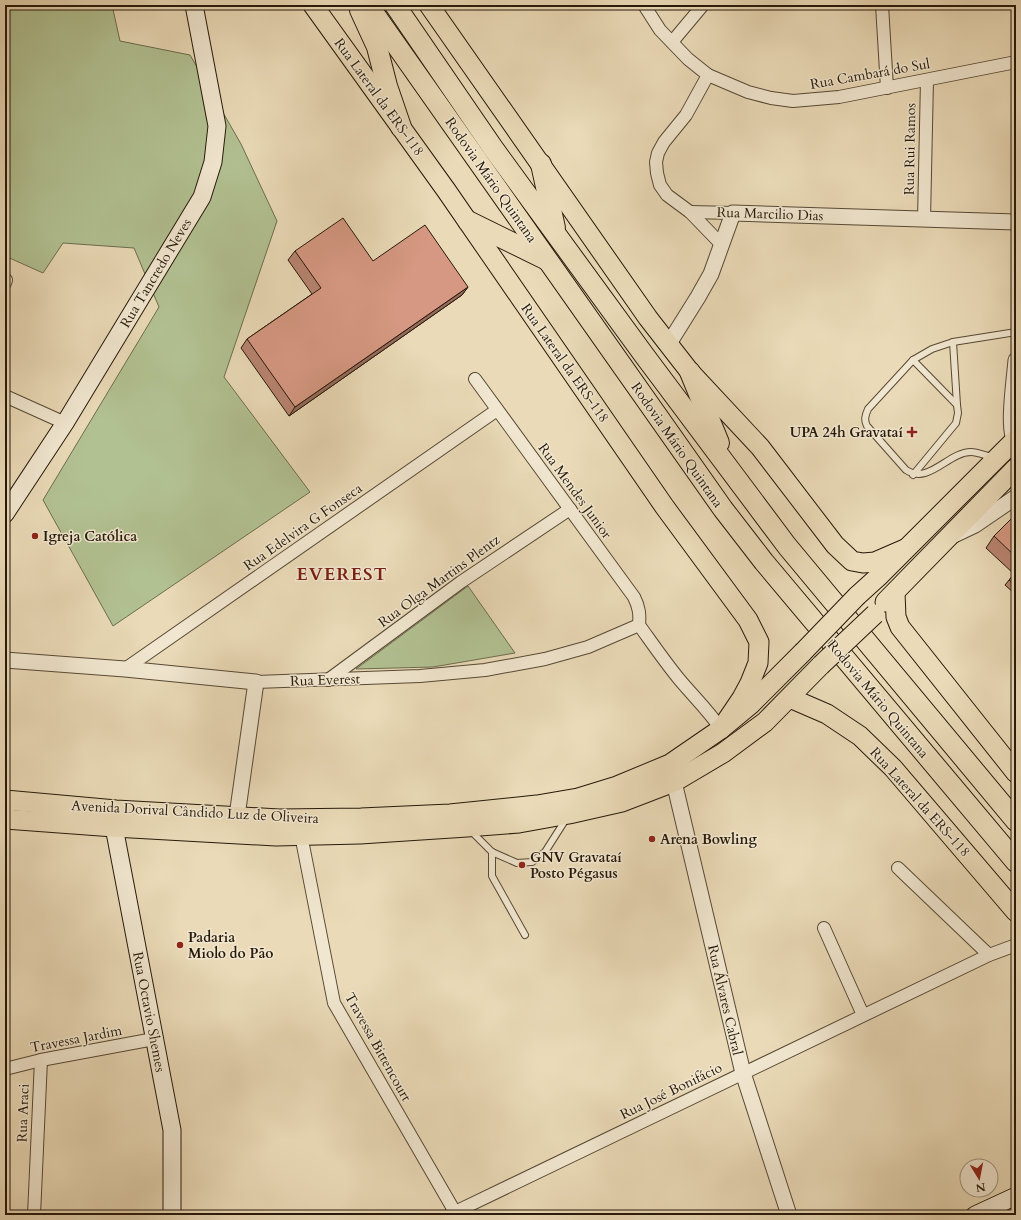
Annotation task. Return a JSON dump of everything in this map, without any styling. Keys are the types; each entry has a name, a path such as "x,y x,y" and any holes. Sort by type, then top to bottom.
{"highway":[{"path":"357,5 377,47 387,86 401,127"},
{"name":"Rodovia Mário Quintana","path":"368,5 719,503 764,562 1016,862"},
{"name":"Rodovia Mário Quintana","path":"396,5 493,148 644,355 787,546 1015,820"},
{"path":"541,164 557,236"},
{"path":"468,222 547,261"},
{"path":"690,372 731,470"}],"main road":[{"name":"Rua Tancredo Neves","path":"5,514 65,424 202,197 214,162 217,126 194,5"},
{"name":"Rua Lateral da ERS-118","path":"313,5 468,222 664,506 748,620 759,642 758,663 742,698 721,729"},
{"path":"429,5 668,345 690,372 760,447 835,545 852,561 863,563 875,562 905,549"},
{"name":"Avenida Dorival Cândido Luz de Oliveira","path":"5,819 115,819 237,816 278,820 450,814 537,805 578,798 617,786 670,764 721,729 750,705 857,596 1015,441"},
{"name":"Avenida Dorival Cândido Luz de Oliveira","path":"5,800 115,819 276,836 360,834 519,823 622,802 674,782 723,753 765,722 875,614 1016,468"},
{"path":"894,593 896,617 900,627 1016,774"},
{"name":"Rua Lateral da ERS-118","path":"790,698 827,714 860,736 894,768 1016,912"},
{"name":"Rua Octavio Shemes","path":"115,819 154,1039 172,1130 172,1215"},
{"path":"975,1215 1016,1196"}],"street":[{"name":"Rua Cambará do Sul","path":"644,5 660,30 688,59 708,75 748,92 771,98 793,101 839,97 1016,62"},
{"path":"672,42 703,5"},
{"path":"882,5 887,88"},
{"path":"708,75 686,115 664,142 658,152 656,162 660,185 667,195 677,204 690,212 722,245"},
{"name":"Rua Rui Ramos","path":"924,219 927,80"},
{"name":"Rua Marcilio Dias","path":"690,212 1016,222"},
{"path":"668,345 711,274 733,213"},
{"path":"1015,441 1011,426 1011,414 1016,360"},
{"name":"Rua Mendes Junior","path":"475,379 634,597 640,614 639,625"},
{"path":"5,396 65,424"},
{"name":"Rua Edelvira G Fonseca","path":"125,669 497,410"},
{"path":"949,537 975,525 1016,497"},
{"name":"Rua Olga Martins Plentz","path":"328,680 461,582 570,509"},
{"path":"639,625 661,656 680,680 703,704 721,729"},
{"name":"Rua Everest","path":"5,660 125,669 256,682 420,676 485,670 546,659 588,647 639,625"},
{"path":"237,816 256,682"},
{"name":"Rua Álvares Cabral","path":"674,782 743,1073 789,1215"},
{"name":"Travessa Bittencourt","path":"302,835 334,1003 452,1213"},
{"path":"898,868 990,955"},
{"path":"824,928 863,1016"},
{"name":"Rua José Bonifácio","path":"452,1213 990,955 1016,945"},
{"name":"Travessa Jardim","path":"5,1069 41,1060 154,1039"},
{"name":"Rua Araci","path":"34,1215 41,1060"}],"lane":[{"path":"996,458 971,452 962,454 927,473 912,474 906,470 867,426 865,415 868,409 914,360 932,349 953,342 1016,332"},
{"path":"912,474 956,423 958,413 953,342"},
{"path":"914,360 957,405"},
{"path":"467,827 492,852 517,863 532,862 545,852 569,814"},
{"path":"492,852 492,876 525,935"}],"green space":[{"path":"17,5 112,5 120,41 190,55 241,144 277,221 224,377 310,492 113,626 43,500 159,307 134,248 63,243 43,273 5,256 5,7"},
{"path":"468,586 515,653 433,667 356,669"}],"building":[{"path":"343,218 373,261 425,225 468,287 295,407 247,339 321,288 295,251"},
{"path":"1016,514 1016,557 994,536"},
{"path":"1016,572 1016,586 1009,580"}],"place":[{"name":"UPA 24h Gravataí","path":"912,432"},
{"name":"Igreja Católica","path":"35,536"},
{"name":"Arena Bowling","path":"652,839"},
{"name":"GNV Gravataí Posto Pégasus","path":"522,865"},
{"name":"Padaria Miolo do Pão","path":"180,945"}],"district":[{"name":"EVEREST","path":"342,574"}]}
